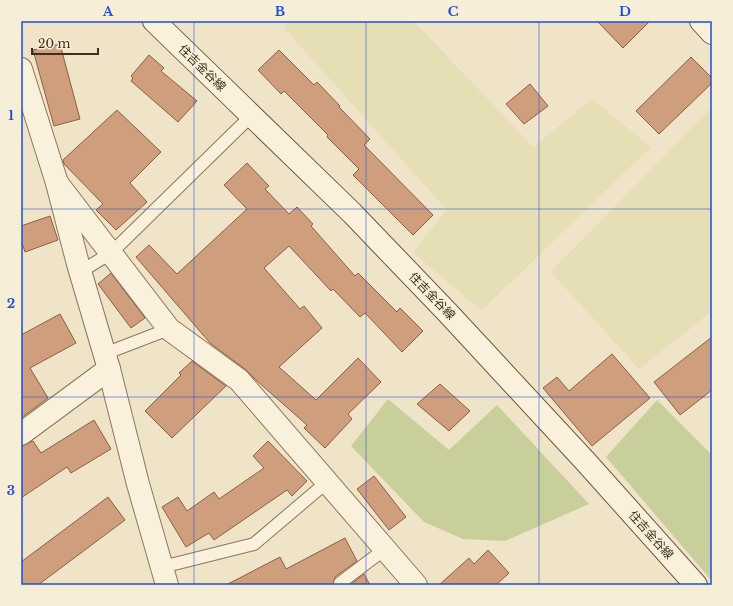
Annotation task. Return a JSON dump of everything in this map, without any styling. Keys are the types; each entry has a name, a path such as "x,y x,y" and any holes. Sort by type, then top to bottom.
{"street":[{"name":"住吉金谷線","path":"154,21 352,213 447,312 586,462 696,585"},
{"path":"701,21 712,33"},
{"path":"22,73 57,183 80,272 107,361 138,484 164,576"},
{"path":"57,183 169,330 239,380 416,585"},
{"path":"21,434 107,361"}],"lane":[{"path":"80,272 111,253 251,116"},
{"path":"107,361 169,330"},
{"path":"164,576 254,544 327,482"},
{"path":"340,583 385,549"}],"shaded area":[{"path":"289,21 414,21 533,147 592,99 651,147 481,311 413,252 447,210 283,27"},
{"path":"712,107 712,311 639,369 551,272"}],"green space":[{"path":"388,399 449,450 497,405 589,504 505,541 463,539 424,522 351,446"},
{"path":"657,400 712,455 712,581 606,457"}],"building":[{"path":"597,21 650,21 623,48"},
{"path":"60,44 80,119 54,126 33,50"},
{"path":"279,50 314,85 317,82 340,106 339,107 370,139 364,145 433,215 413,235 353,175 359,169 327,137 328,135 284,91 281,94 258,70"},
{"path":"149,55 164,68 161,71 197,101 178,122 131,81 133,78 131,76"},
{"path":"691,57 712,78 712,83 659,134 636,111"},
{"path":"530,84 548,106 524,124 506,104"},
{"path":"117,110 161,152 130,183 147,202 116,230 96,210 103,204 64,164 63,160"},
{"path":"247,163 269,186 265,189 289,214 297,207 313,224 311,226 355,276 358,273 397,312 400,308 423,331 402,352 365,313 360,317 333,289 331,291 289,246 264,268 300,309 304,306 322,328 279,367 316,400 358,358 381,382 348,414 352,419 325,448 304,428 307,425 246,370 210,343 136,257 149,245 177,274 247,209 224,185"},
{"path":"50,216 58,240 25,252 21,240 21,226"},
{"path":"111,273 145,318 131,328 98,284"},
{"path":"60,314 76,343 30,368 48,398 21,418 21,335"},
{"path":"712,337 712,390 680,415 654,382"},
{"path":"612,354 650,398 592,446 543,388 557,377 569,391"},
{"path":"192,361 226,386 172,438 145,411 181,375 179,373"},
{"path":"440,384 470,411 449,431 417,404"},
{"path":"94,420 111,449 71,473 67,467 21,498 21,446 33,441 41,453"},
{"path":"268,441 307,481 292,496 287,490 214,540 209,533 186,547 162,507 178,497 187,511 214,492 219,499 264,468 253,456"},
{"path":"374,476 406,517 389,530 357,489"},
{"path":"108,497 125,520 38,585 21,585 21,562"},
{"path":"345,538 357,561 335,577 333,585 226,585 280,557 286,569"},
{"path":"488,550 509,573 496,585 439,585 469,558 474,564"},
{"path":"364,574 370,585 350,585"}]}
